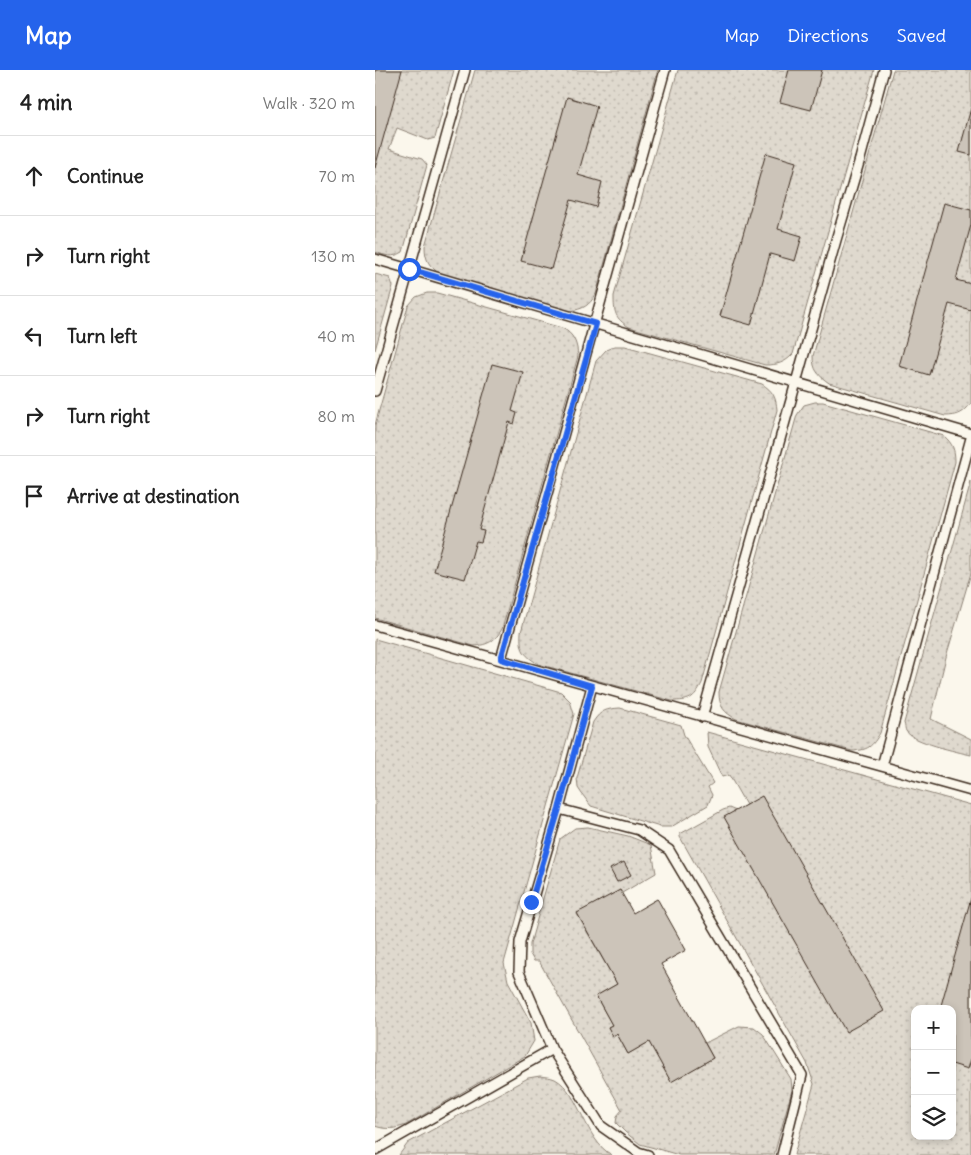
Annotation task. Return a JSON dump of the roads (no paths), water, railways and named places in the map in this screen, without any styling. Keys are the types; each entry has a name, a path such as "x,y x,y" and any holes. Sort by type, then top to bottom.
{"lane":[{"path":"375,391 465,70"},
{"path":"501,659 596,324 665,70"},
{"path":"702,716 861,159 884,70"},
{"path":"375,259 971,434"},
{"path":"882,766 971,438"},
{"path":"375,624 971,791"},
{"path":"592,686 559,809 520,942 519,972 552,1049 601,1126 638,1152 648,1155"},
{"path":"559,809 639,830 669,850 802,1075 782,1155"},
{"path":"377,1150 552,1049"}]}
